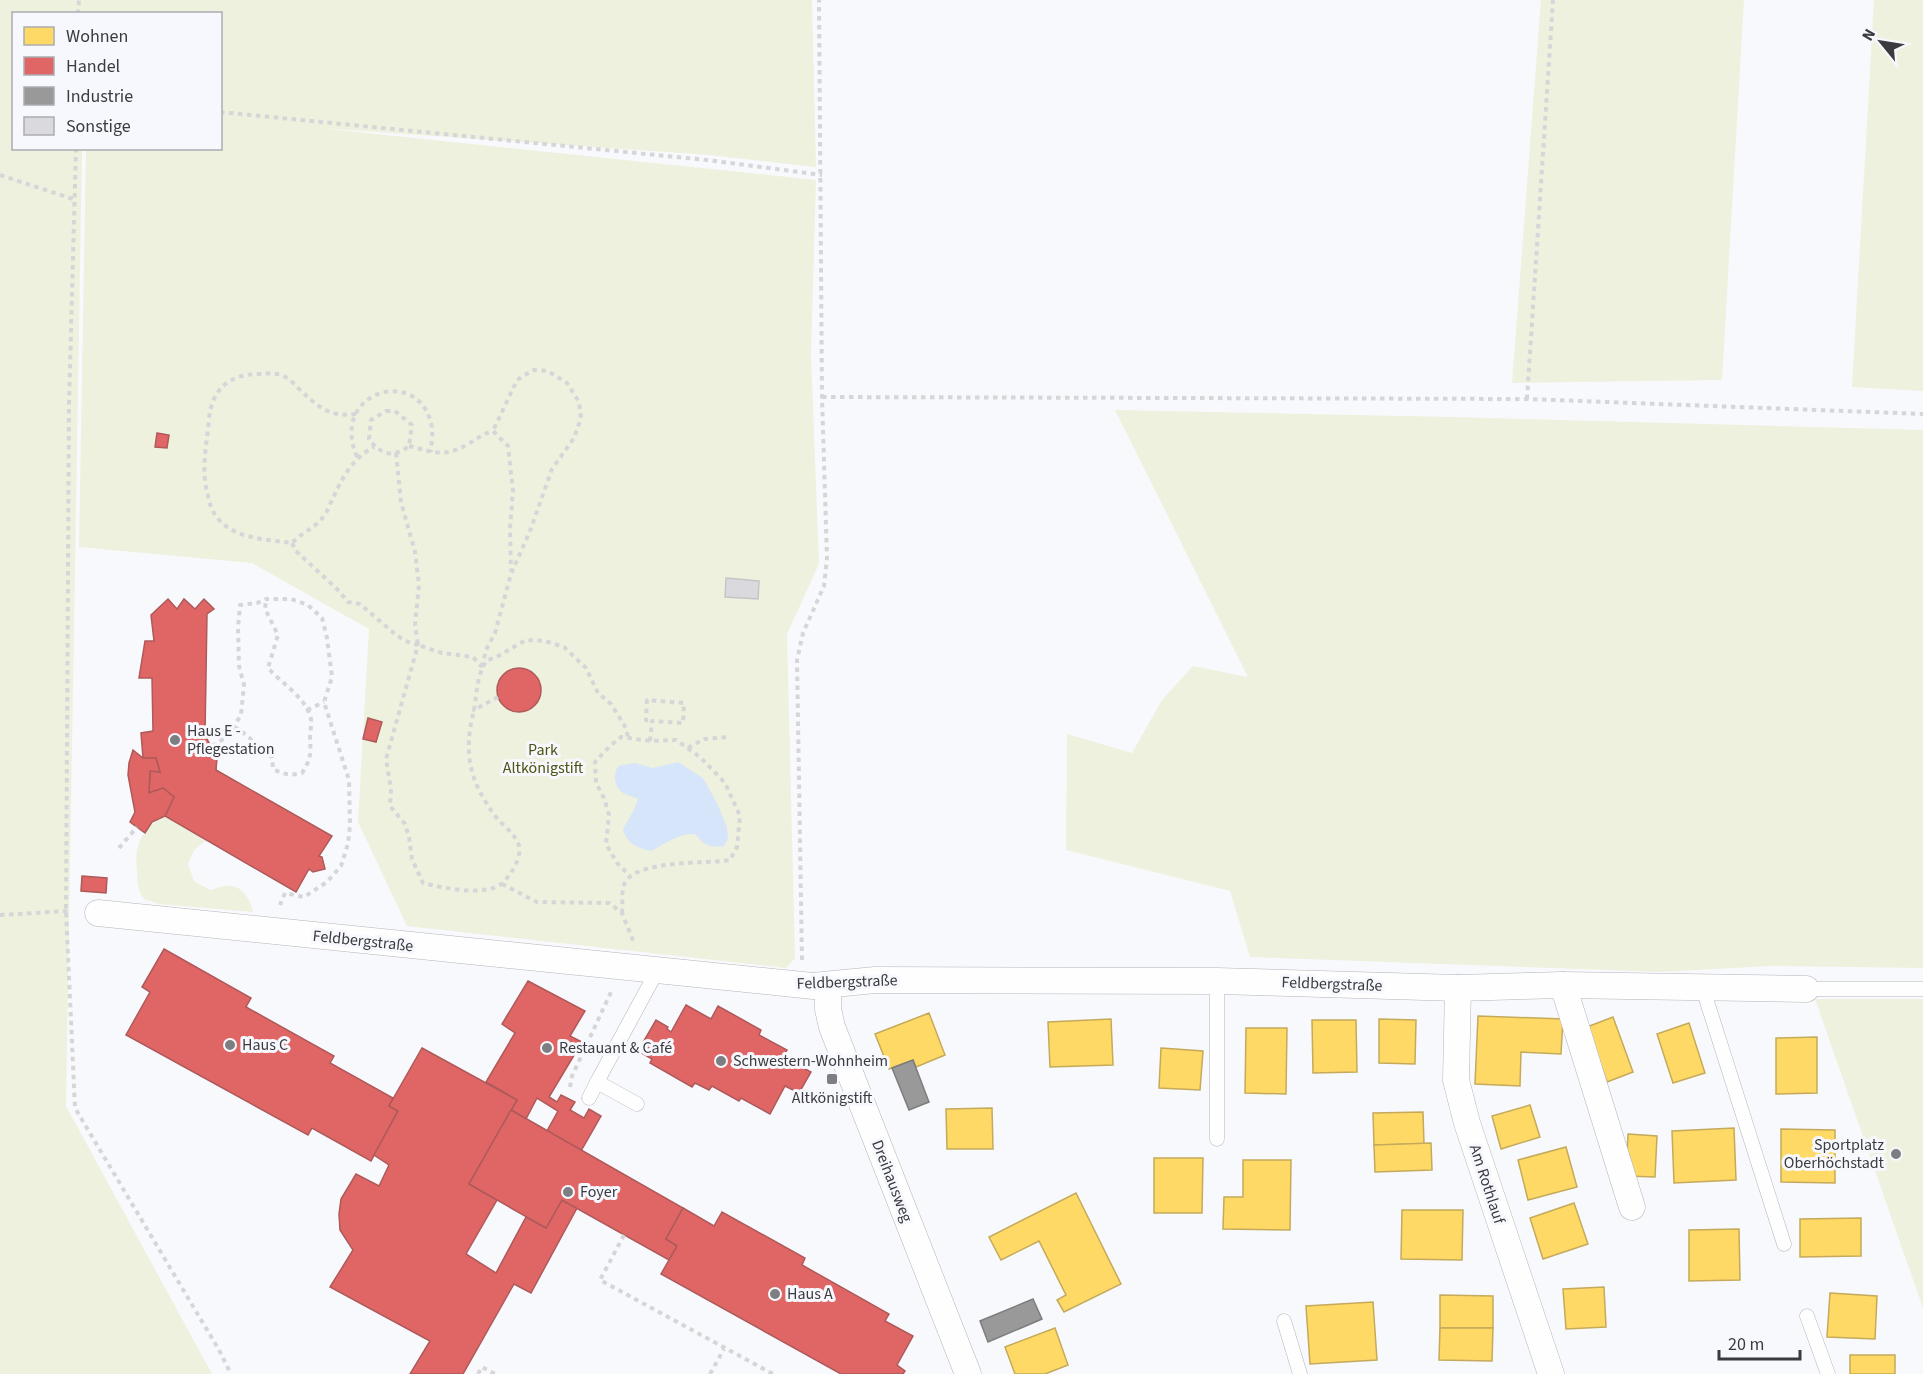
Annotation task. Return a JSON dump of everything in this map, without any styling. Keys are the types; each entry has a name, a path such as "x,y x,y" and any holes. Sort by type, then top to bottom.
{"street":[{"name":"Feldbergstraße","path":"98,913 802,986 828,986 875,980 1217,981 1458,988 1563,985 1806,989"},
{"path":"1563,985 1632,1207"},
{"name":"Dreihausweg","path":"828,986 828,1009 832,1027 968,1374"},
{"name":"Am Rothlauf","path":"1458,988 1456,1080 1467,1123 1551,1374"}],"lane":[{"path":"589,1098 640,969"},
{"path":"1217,981 1217,1139"},
{"path":"1702,989 1784,1244"},
{"path":"1806,989 1923,989"},
{"path":"597,1082 637,1104"},
{"path":"1806,1316 1828,1374"},
{"path":"1284,1321 1300,1374"}],"path":[{"path":"802,986 797,660 803,633 824,586 826,571 822,397 819,0"},
{"path":"1527,399 1553,0"},
{"path":"222,112 707,160 822,175"},
{"path":"75,150 69,404 66,911 75,1108 231,1374"},
{"path":"0,175 73,199"},
{"path":"409,446 412,425 395,411 387,411 371,420 369,439 377,451 396,453 409,446 445,454 460,449 482,434 493,431 517,380 533,370 548,371 567,383 579,402 581,418 574,438 552,469 530,531 511,574 495,633 486,650 482,667"},
{"path":"292,543 237,533 222,525 212,512 203,476 210,406 223,386 243,375 271,373 286,377 330,414 341,417 356,414"},
{"path":"357,458 351,440 356,414 371,396 391,390 406,394 418,401 427,414 432,429 431,452"},
{"path":"822,397 1527,399 1923,414"},
{"path":"493,431 508,446 508,466 513,491 510,528 511,574"},
{"path":"292,543 313,529 327,512 342,480 357,458 374,447"},
{"path":"396,453 401,502 415,552 419,585 415,625 418,645 386,759 391,789 390,806 405,824 412,859 423,883 442,888 489,890 502,884 516,867 519,848 510,831 497,819 472,772 467,742 479,686 479,671 487,660 495,658 526,640 545,641 564,647 586,668 598,693 611,704 626,728 628,738"},
{"path":"292,543 296,551 348,602 360,604 405,641 442,652 472,657 482,667"},
{"path":"234,727 245,732 263,752 272,757 273,769 283,774 294,775 302,773 307,765 312,751 311,720 298,697 268,668 278,635 265,609 266,599"},
{"path":"212,746 227,737 241,715 244,685 239,666 240,605 257,603 266,599 291,599 308,605 322,618 327,638 332,677 324,702 350,780 348,844 341,866 327,882 304,897 285,893 269,931"},
{"path":"474,710 498,697"},
{"path":"647,700 684,703 683,723 652,721 646,720 647,700"},
{"path":"307,710 324,702"},
{"path":"650,741 652,721"},
{"path":"688,748 704,739 728,736"},
{"path":"570,1087 572,1076 640,969 638,953 622,913 624,884 630,876 671,864 730,860 737,847 740,816 725,783 700,757 676,740 650,741 621,737 595,762 596,783 609,815 606,844 617,863 630,876"},
{"path":"119,848 137,827"},
{"path":"502,884 537,903 609,903 622,913"},
{"path":"0,915 66,911 98,913"},
{"path":"624,1235 600,1280 773,1374"},
{"path":"710,1374 724,1348"},
{"path":"478,1374 482,1367 495,1374"}],"green space":[{"name":"Park Altkönigstift","path":"0,0 812,0 816,167 709,155 320,128 816,180 811,355 819,564 787,634 795,958 786,968 407,926 358,822 369,629 252,563 79,547 86,150 222,150 222,12 12,12 12,150 82,150 66,1106 212,1374 0,1374"},
{"path":"1541,0 1744,0 1722,380 1512,383"},
{"path":"1874,0 1923,0 1923,391 1852,387"},
{"path":"1115,410 1923,430 1923,968 1770,966 1661,972 1250,957 1230,891 1066,850 1067,734 1132,753 1162,700 1193,666 1248,677"},
{"path":"165,816 207,840 194,850 188,864 194,881 210,890 224,886 236,887 248,898 253,912 159,904 144,899 138,882 136,862 138,846 150,826"},
{"name":"Sportplatz Oberhöchstadt","path":"1815,999 1923,999 1923,1308"}],"water":[{"path":"678,762 703,778 717,803 727,827 728,839 724,846 708,845 695,834 689,834 651,851 637,846 627,838 623,829 638,799 623,793 618,788 615,777 618,766 635,763 653,768"}],"building: Wohnen":[{"path":"929,1013 945,1055 916,1067 913,1060 889,1069 875,1034"},
{"path":"1478,1016 1563,1019 1561,1054 1521,1052 1520,1086 1475,1084"},
{"path":"1613,1017 1633,1072 1607,1082 1587,1027"},
{"path":"1111,1019 1113,1065 1050,1067 1048,1022"},
{"path":"1379,1019 1416,1020 1415,1064 1379,1063"},
{"path":"1312,1020 1356,1020 1357,1072 1313,1073"},
{"path":"1689,1023 1705,1073 1673,1083 1657,1034"},
{"path":"1246,1028 1287,1028 1286,1094 1245,1093"},
{"path":"1817,1037 1817,1093 1776,1094 1776,1038"},
{"path":"1161,1048 1203,1051 1200,1090 1159,1088"},
{"path":"1530,1105 1540,1137 1501,1149 1492,1116"},
{"path":"992,1108 993,1149 947,1149 946,1109"},
{"path":"1423,1112 1424,1144 1374,1145 1373,1113"},
{"path":"1734,1128 1736,1180 1674,1183 1672,1131"},
{"path":"1781,1129 1835,1130 1835,1183 1781,1182"},
{"path":"1628,1134 1657,1136 1655,1177 1626,1176"},
{"path":"1431,1143 1432,1170 1375,1172 1374,1145"},
{"path":"1566,1147 1577,1187 1528,1200 1518,1160"},
{"path":"1154,1158 1203,1158 1202,1213 1154,1213"},
{"path":"1243,1160 1291,1160 1290,1230 1223,1229 1224,1197 1243,1197"},
{"path":"1076,1193 1121,1284 1064,1312 1057,1300 1066,1295 1039,1241 1001,1260 989,1237"},
{"path":"1574,1203 1588,1244 1543,1259 1530,1218"},
{"path":"1402,1210 1463,1210 1462,1260 1401,1259"},
{"path":"1861,1218 1861,1256 1800,1257 1800,1219"},
{"path":"1739,1229 1740,1280 1689,1281 1689,1230"},
{"path":"1604,1287 1606,1327 1566,1329 1563,1289"},
{"path":"1830,1293 1877,1296 1875,1339 1827,1337"},
{"path":"1440,1295 1493,1296 1493,1328 1440,1328"},
{"path":"1373,1302 1377,1360 1310,1364 1306,1306"},
{"path":"1055,1328 1068,1365 1045,1374 1015,1374 1005,1347"},
{"path":"1440,1328 1493,1328 1492,1361 1439,1360"},
{"path":"1850,1355 1895,1355 1895,1374 1850,1374"}],"building: Handel":[{"path":"157,433 169,435 167,448 155,447"},
{"name":"Haus E - Pflegestation","path":"168,599 177,609 184,599 195,609 204,599 214,609 207,614 205,735 217,758 216,770 332,836 319,856 322,857 325,869 313,872 309,869 296,892 165,816 174,797 163,788 149,793 150,771 160,772 156,758 143,758 141,733 153,731 152,678 139,678 145,641 154,641 151,615"},
{"path":"519,668 534,675 541,690 534,705 519,712 504,705 497,690 504,675"},
{"path":"368,718 382,722 376,742 363,739"},
{"path":"133,750 143,758 156,758 160,772 150,771 149,793 163,788 174,797 165,816 152,822 145,833 130,822 135,812 128,775"},
{"path":"82,876 107,878 106,893 81,891"},
{"name":"Haus C","path":"164,949 251,998 246,1007 334,1056 330,1063 393,1098 389,1106 398,1111 371,1161 312,1128 308,1135 126,1035 150,992 142,987"},
{"path":"528,981 585,1011 570,1036 582,1042 549,1097 557,1102 561,1095 575,1102 570,1110 584,1118 589,1109 601,1116 581,1151 547,1131 558,1111 537,1098 526,1119 511,1110 517,1100 486,1082 515,1033 502,1024"},
{"name":"Schwestern-Wohnheim","path":"686,1005 711,1019 718,1006 761,1030 759,1035 787,1050 783,1057 811,1072 799,1093 785,1086 770,1114 741,1098 739,1101 712,1086 709,1090 695,1083 692,1087 650,1063 652,1059 638,1051 656,1020 668,1027 667,1029 671,1032"},
{"path":"422,1048 517,1100 469,1184 497,1200 466,1254 496,1273 526,1217 546,1228 562,1200 577,1208 531,1293 514,1284 463,1374 410,1374 430,1341 330,1287 353,1250 340,1230 341,1199 356,1174 379,1186 389,1165 374,1155 398,1111 389,1106"},
{"name":"Foyer","path":"511,1110 683,1208 666,1239 677,1246 669,1260 562,1200 546,1228 469,1184"},
{"name":"Haus A","path":"683,1208 714,1226 722,1212 805,1258 802,1265 889,1314 885,1321 913,1336 897,1365 905,1371 903,1374 841,1374 661,1274 677,1246 666,1239"}],"building: Industrie":[{"path":"913,1060 929,1102 909,1110 892,1068"},
{"path":"1033,1299 1042,1319 988,1342 980,1321"}],"building: Sonstige":[{"path":"726,578 759,581 758,599 725,597"}],"place":[{"name":"Haus E - Pflegestation","path":"175,740"},
{"name":"Haus C","path":"230,1045"},
{"name":"Restauant & Café","path":"547,1048"},
{"name":"Schwestern-Wohnheim","path":"721,1061"},
{"name":"Altkönigstift","path":"832,1079"},
{"name":"Sportplatz Oberhöchstadt","path":"1896,1154"},
{"name":"Foyer","path":"568,1192"},
{"name":"Haus A","path":"775,1294"}]}
